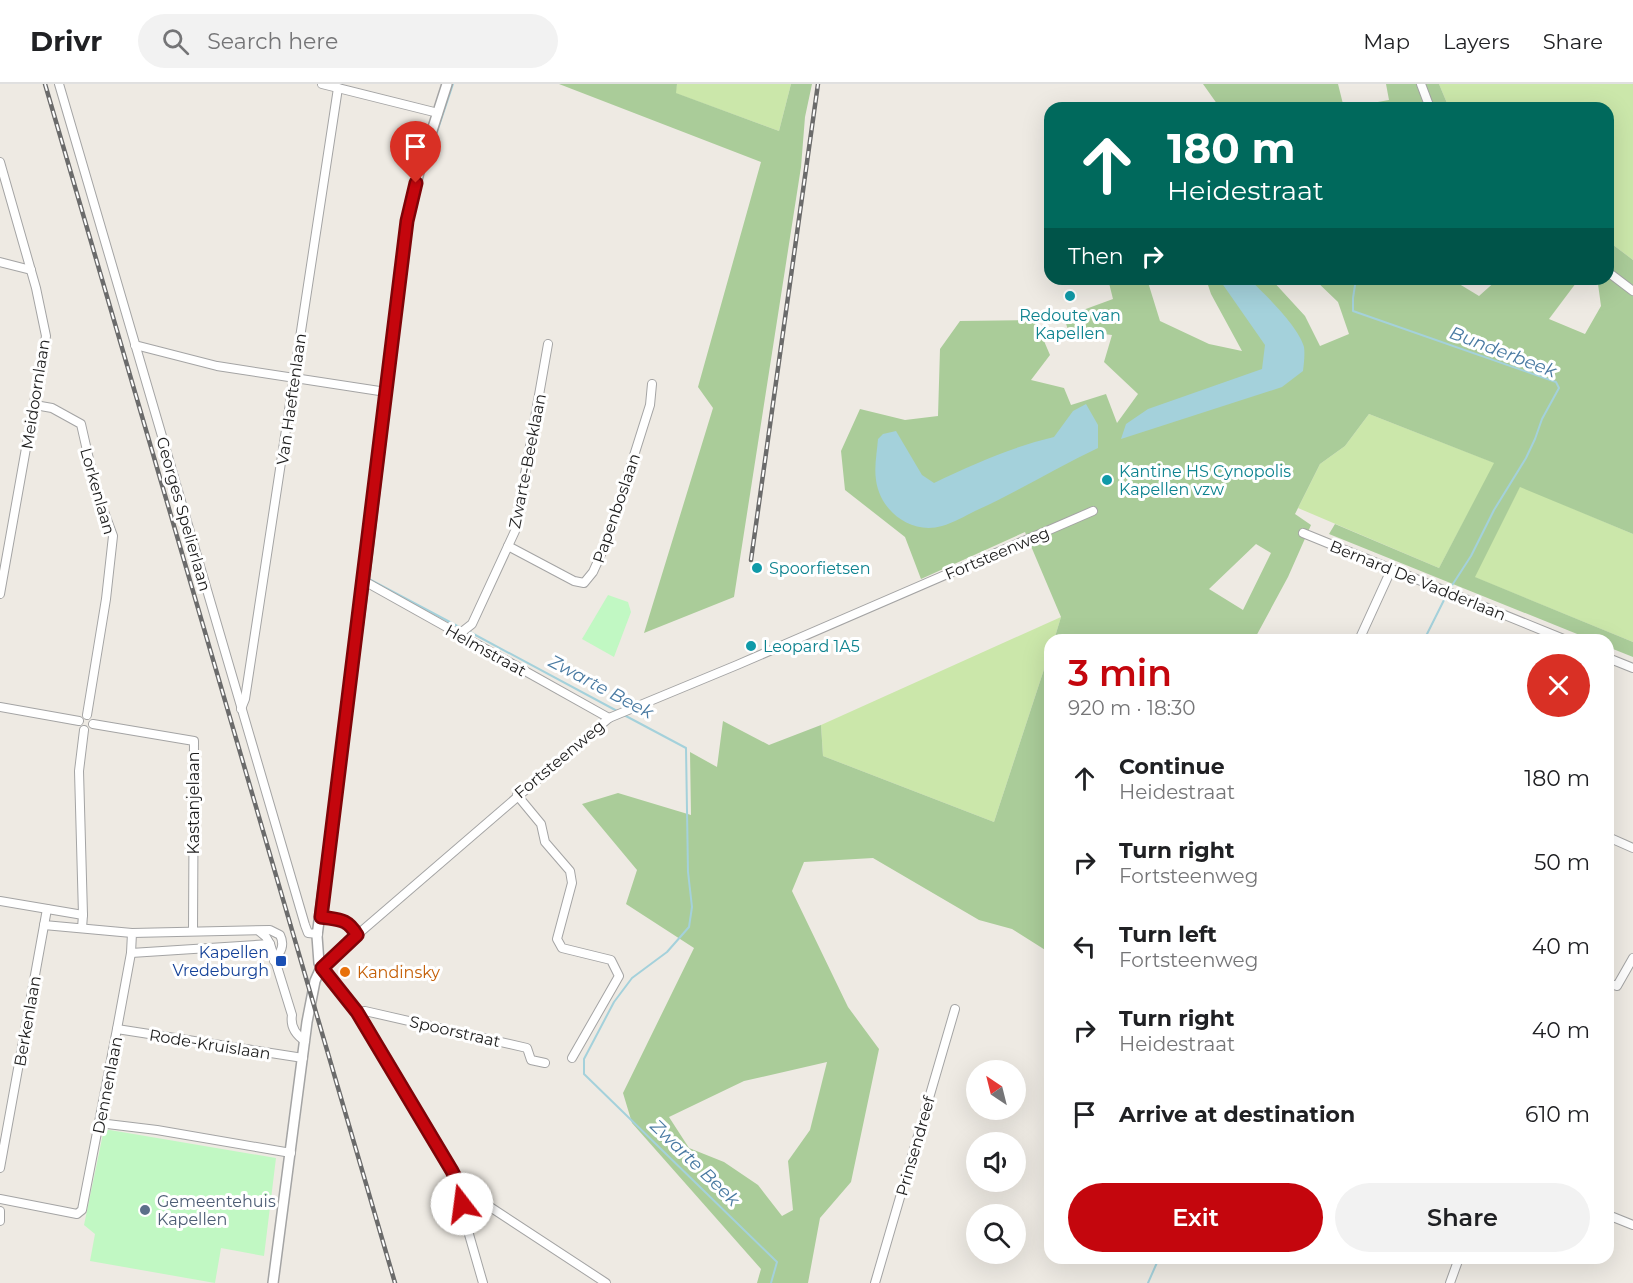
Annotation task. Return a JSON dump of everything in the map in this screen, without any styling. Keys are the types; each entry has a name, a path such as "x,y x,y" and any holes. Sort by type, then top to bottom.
{"street":[{"name":"Georges Spelierlaan","path":"59,84 305,925 308,933 318,934"},
{"path":"322,84 438,113"},
{"path":"447,84 420,168 407,221 364,581 318,934 318,953 322,968 357,1012 452,1171 459,1185 462,1210 483,1283"},
{"path":"1421,84 1428,102"},
{"name":"Van Haeftenlaan","path":"241,709 245,699 338,88"},
{"name":"Meidoornlaan","path":"0,162 31,270 46,336 0,594"},
{"path":"0,262 31,270"},
{"path":"1614,277 1633,291"},
{"name":"Zwarte-Beeklaan","path":"458,635 472,624 515,531 548,344"},
{"path":"135,345 217,366 386,392"},
{"name":"Papenboslaan","path":"508,546 574,581 584,583 589,578 608,541 650,405 652,384"},
{"name":"Lorkenlaan","path":"35,405 52,408 81,424 96,490 113,536 106,599 87,715"},
{"name":"Fortsteenweg","path":"322,968 517,795 609,718 1093,511"},
{"name":"Bernard De Vadderlaan","path":"1303,533 1551,634"},
{"path":"1362,634 1391,570"},
{"name":"Helmstraat","path":"364,581 609,718"},
{"path":"1614,660 1633,668"},
{"path":"0,707 79,721"},
{"path":"87,715 92,719 93,724 84,730 79,726 79,721 82,716 87,715"},
{"name":"Kastanjelaan","path":"93,724 194,741 193,932"},
{"path":"82,928 80,771 84,730"},
{"path":"517,795 541,824 545,842 570,872 572,883 557,939 562,948 611,960 619,976 572,1058"},
{"path":"1614,840 1633,848"},
{"path":"0,902 83,915"},
{"name":"Berkenlaan","path":"0,1167 47,909"},
{"path":"321,917 351,923 357,935"},
{"path":"44,925 132,933 270,930 280,934 283,945 274,961"},
{"path":"260,932 270,944 292,1015 291,1021 295,1033 305,1041"},
{"name":"Dennenlaan","path":"0,1199 77,1214 82,1210 131,953 132,933"},
{"path":"131,953 270,944"},
{"path":"1614,986 1617,987 1633,958"},
{"path":"273,1283 307,1022 315,981 322,968"},
{"name":"Prinsendreef","path":"875,1283 955,1009"},
{"name":"Spoorstraat","path":"357,1012 365,1011 526,1048 531,1060 545,1063"},
{"path":"292,1015 298,1020 307,1022"},
{"name":"Rode-Kruislaan","path":"117,1029 303,1058"},
{"path":"99,1123 158,1130 291,1153"},
{"path":"462,1199 472,1198 480,1201 606,1283"},
{"path":"0,1211 0,1221"},
{"path":"1614,1217 1633,1225"},
{"path":"1450,1283 1457,1264"}],"green space":[{"path":"559,84 677,84 676,93 779,131 791,84 812,84 805,117 801,167 734,597 644,633 713,408 698,387 761,162"},
{"path":"677,84 791,84 779,131 675,93"},
{"path":"1203,84 1338,84 1342,102 1216,102"},
{"path":"1386,84 1439,84 1446,102 1378,102 1389,100"},
{"path":"1439,84 1633,84 1633,260 1614,246 1614,102 1446,102"},
{"path":"1614,246 1633,260 1633,534 1520,487 1475,577 1614,634 1577,634 1329,534 1335,524 1439,568 1494,463 1369,414 1345,446 1320,464 1295,514 1311,525 1288,577 1257,634 1056,634 1061,617 1025,532 921,579 905,537 845,490 841,451 860,409 905,420 938,416 940,349 960,321 1035,320 1050,355 1031,380 1064,388 1071,405 1106,394 1117,423 1138,394 1104,362 1112,335 1068,330 1064,317 1113,299 1110,285 1149,285 1160,321 1209,344 1242,351 1208,285 1277,285 1305,316 1320,346 1349,334 1338,302 1320,285 1461,285 1479,296 1491,285 1574,285 1549,319 1585,334 1601,306 1598,285 1614,285","holes":["1256,544 1271,553 1243,610 1209,589"]},
{"path":"1369,414 1495,463 1439,568 1298,508 1320,464 1345,446"},
{"path":"1520,486 1633,534 1633,642 1614,634 1474,577"},
{"path":"608,595 628,602 631,612 614,657 582,639"},
{"path":"1061,617 1056,634 1044,634 1044,669 994,822 823,756 821,725"},
{"path":"1614,634 1633,642 1633,657 1614,649"},
{"path":"1044,669 1044,949 1012,929 979,920 873,858 804,862 792,891 848,1007 879,1049 851,1182 820,1218 808,1283 757,1283 761,1269 632,1123 623,1093 694,948 626,904 637,870 582,804 618,793 691,815 690,752 717,767 723,721 769,745 821,725 823,756 994,822","holes":["827,1062 810,1130 788,1161 793,1210 782,1216 758,1185 724,1162 689,1148 669,1117 744,1081"]},
{"path":"104,1129 276,1158 264,1256 221,1248 215,1283 90,1261 95,1234 84,1225"}],"water":[{"path":"1223,285 1255,285 1280,311 1301,339 1304,347 1303,371 1282,387 1121,439 1126,424 1148,409 1262,369 1265,345"},
{"path":"1086,404 1098,425 1098,448 950,523 930,528 909,524 890,511 879,491 875,475 876,460 878,439 883,434 896,431 922,475 934,483 993,457 1054,437 1073,411"}],"waterway":[{"name":"Zwarte Beek","path":"433,144 453,84"},
{"name":"Bunderbeek","path":"1355,285 1353,311 1556,382 1559,388 1542,419 1526,458 1494,510 1471,556 1449,590"},
{"name":"Zwarte Beek","path":"367,578 463,629"},
{"name":"Bunderbeek","path":"1427,634 1445,598"},
{"name":"Zwarte Beek","path":"468,631 619,712"},
{"name":"Zwarte Beek","path":"624,715 686,748 688,872 692,907 689,927 667,952 632,978 614,1002 584,1059 584,1074 777,1262 771,1283"},
{"name":"Bunderbeek","path":"1148,1283 1156,1264"}],"railway":[{"path":"45,84 395,1283"},
{"path":"751,560 818,84"}],"place":[{"name":"Redoute van Kapellen","path":"1070,296"},
{"name":"Kantine HS Cynopolis Kapellen vzw","path":"1107,480"},
{"name":"Spoorfietsen","path":"757,568"},
{"name":"Leopard 1A5","path":"751,646"},
{"name":"Kapellen Vredeburgh","path":"281,961"},
{"name":"Kandinsky","path":"345,972"},
{"name":"Gemeentehuis Kapellen","path":"145,1210"}],"route":[{"path":"416,183 407,221 321,917 351,923 357,935 322,968 330,981 357,1012 452,1171 459,1185 462,1204"}]}
